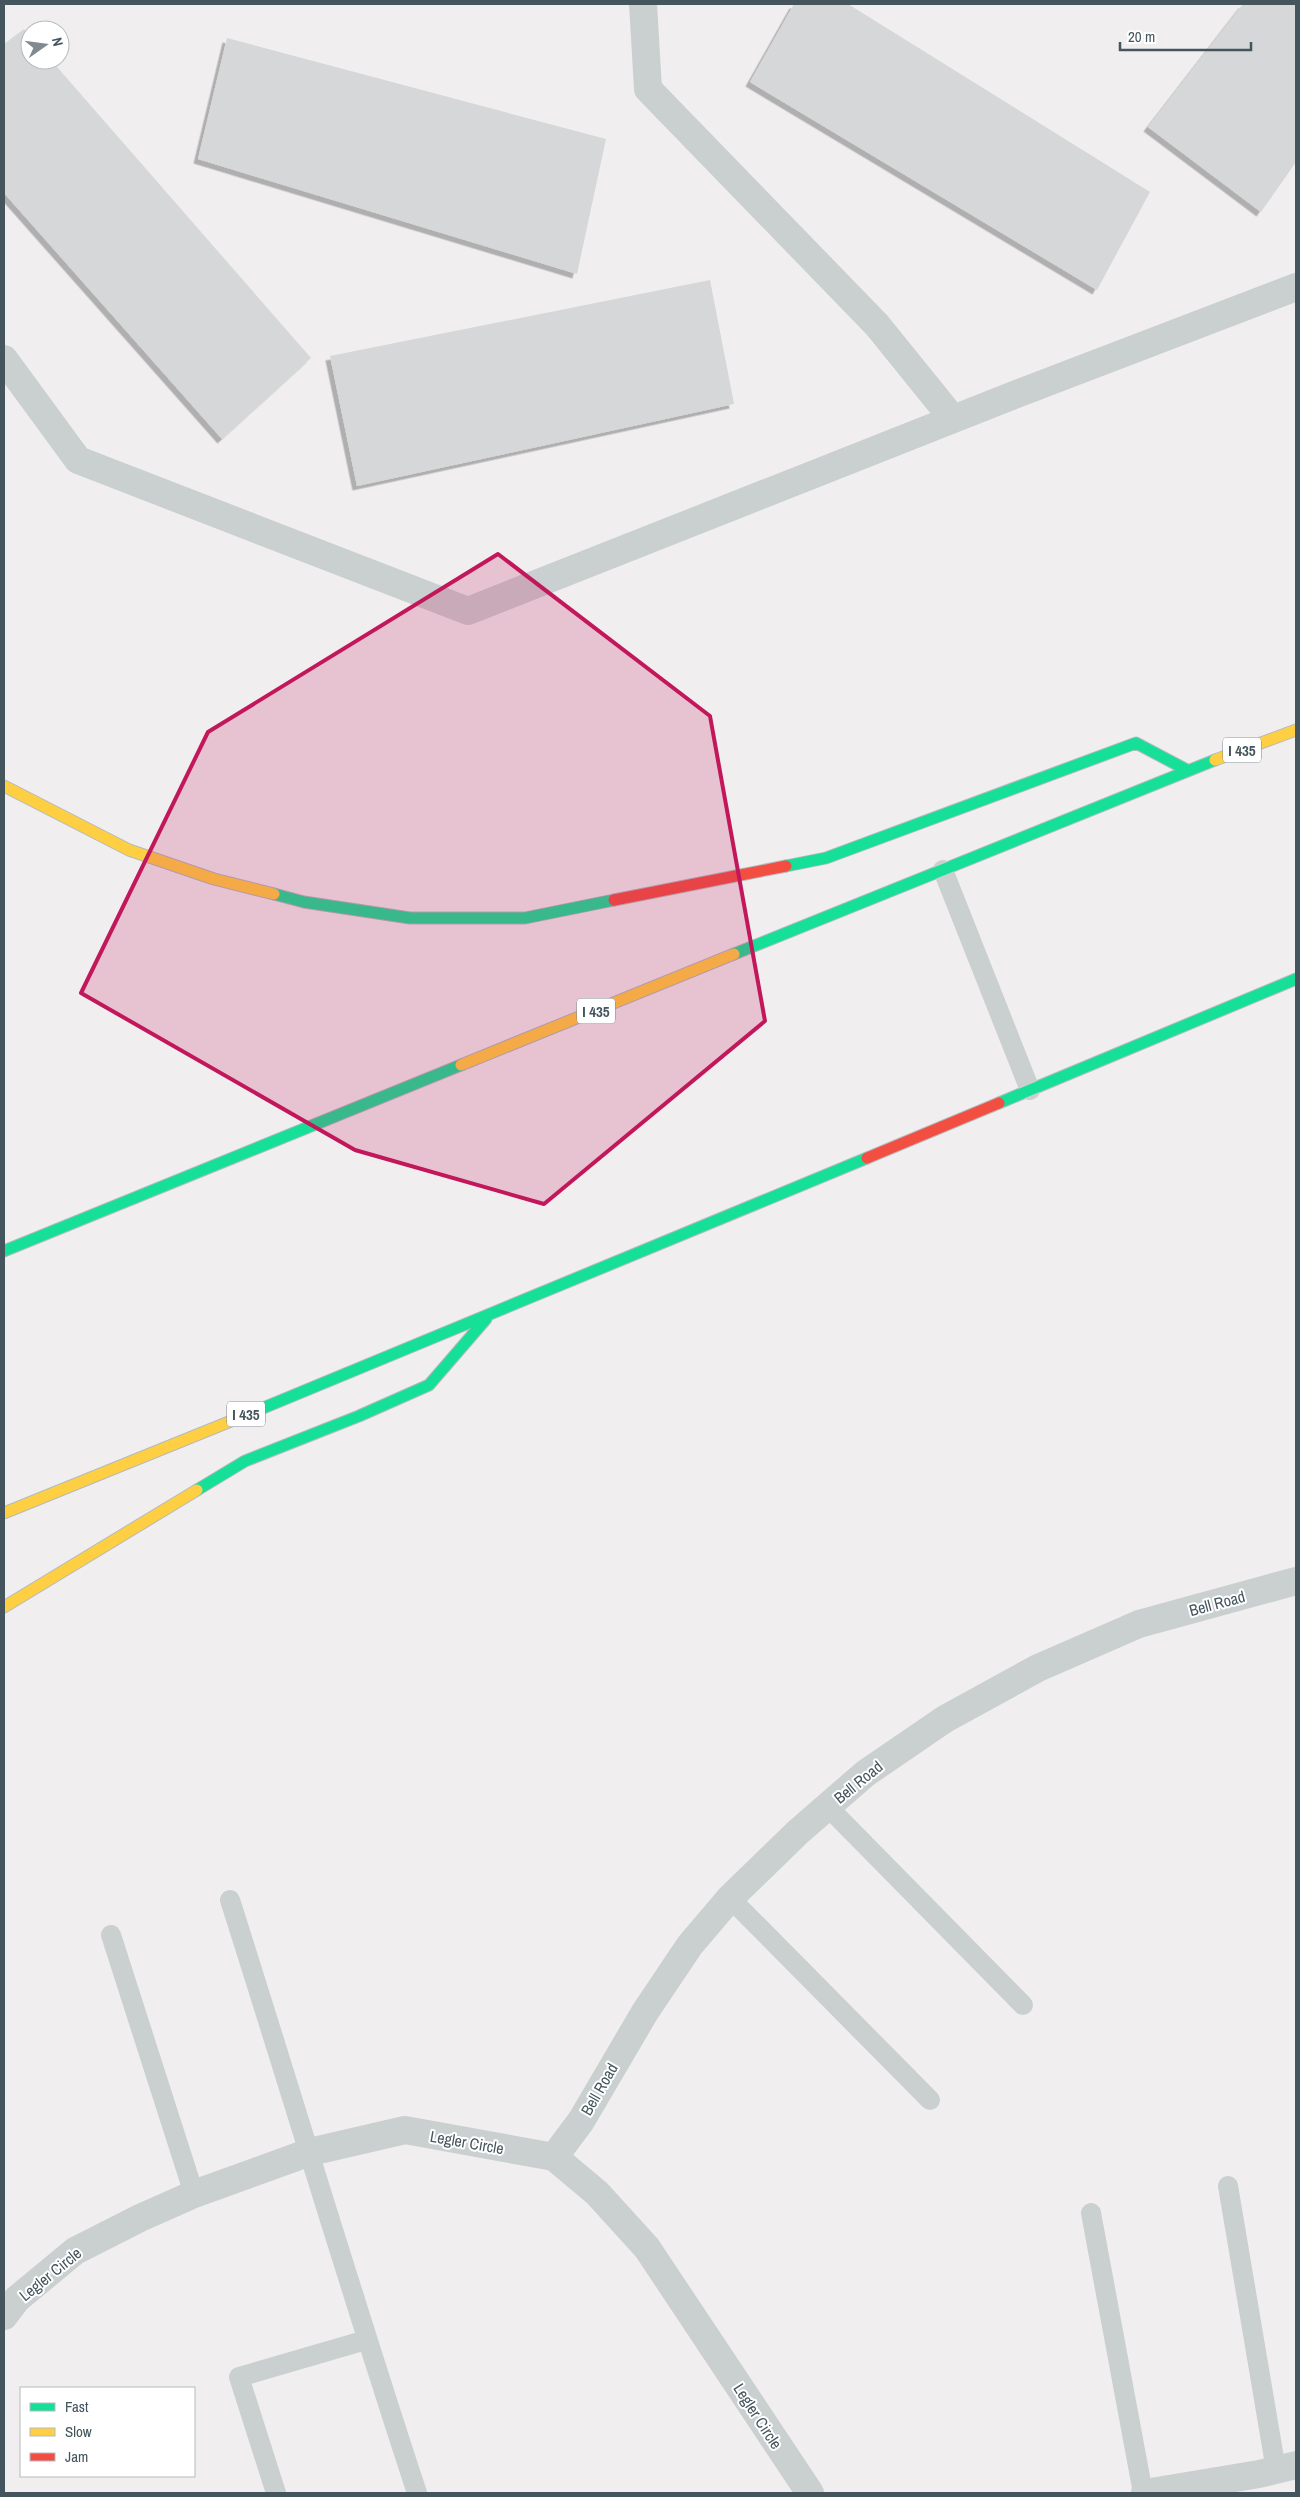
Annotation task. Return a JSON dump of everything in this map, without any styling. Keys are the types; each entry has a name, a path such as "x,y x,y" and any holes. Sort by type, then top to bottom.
{"highway":[{"name":"I 435","path":"4,1251 1187,770 1296,730"},
{"path":"4,786 128,850 214,879 295,900 410,918 525,918 826,858 1136,742 1187,770"},
{"name":"I 435","path":"4,1513 488,1316 1296,979"},
{"path":"4,1607 245,1461 359,1416 429,1385 488,1316"}],"street":[{"path":"644,4 648,89 877,325 952,419"},
{"path":"4,359 78,460 468,611 952,419 1296,286"},
{"name":"Bell Road","path":"554,2157 581,2120 645,2012 690,1945 730,1898 866,1773 945,1719 1038,1668 1139,1624 1296,1581"},
{"name":"Legler Circle","path":"4,2316 17,2299 74,2251 194,2194 310,2152 405,2130 554,2157 597,2193 647,2248 810,2493"},
{"path":"1144,2493 1230,2486 1286,2468"}],"lane":[{"path":"943,870 1030,1090"},
{"path":"828,1806 1023,2005"},
{"path":"730,1898 930,2100"},
{"path":"230,1900 310,2152 366,2340 417,2493"},
{"path":"111,1935 194,2194"},
{"path":"1228,2186 1286,2468"},
{"path":"1091,2213 1144,2493"},
{"path":"276,2493 239,2377 366,2340"}],"highlighted area":[{"path":"498,554 710,716 765,1021 544,1204 355,1150 81,993 208,732"}],"building":[{"path":"794,4 848,4 1150,192 1097,290 750,82"},
{"path":"1243,4 1296,4 1296,162 1261,212 1148,127"},
{"path":"20,32 20,70 60,70 311,358 222,439 4,193 4,44"},
{"path":"227,38 606,139 577,274 198,159"},
{"path":"710,280 734,404 357,486 330,356"}],"traffic: fast":[{"path":"786,866 826,858 1136,743 1187,770"},
{"path":"734,954 1215,760"},
{"path":"274,894 304,902 410,918 525,918 614,900"},
{"path":"999,1103 1296,979"},
{"path":"4,1251 461,1065"},
{"path":"246,1415 867,1158"},
{"path":"197,1490 245,1461 359,1416 429,1385 486,1319"}],"traffic: slow":[{"path":"1215,760 1296,730"},
{"path":"4,786 129,850 214,879 274,894"},
{"path":"461,1065 734,954"},
{"path":"4,1513 246,1415"},
{"path":"4,1607 197,1490"}],"traffic: jam":[{"path":"614,900 786,866"},
{"path":"867,1158 999,1103"}]}
